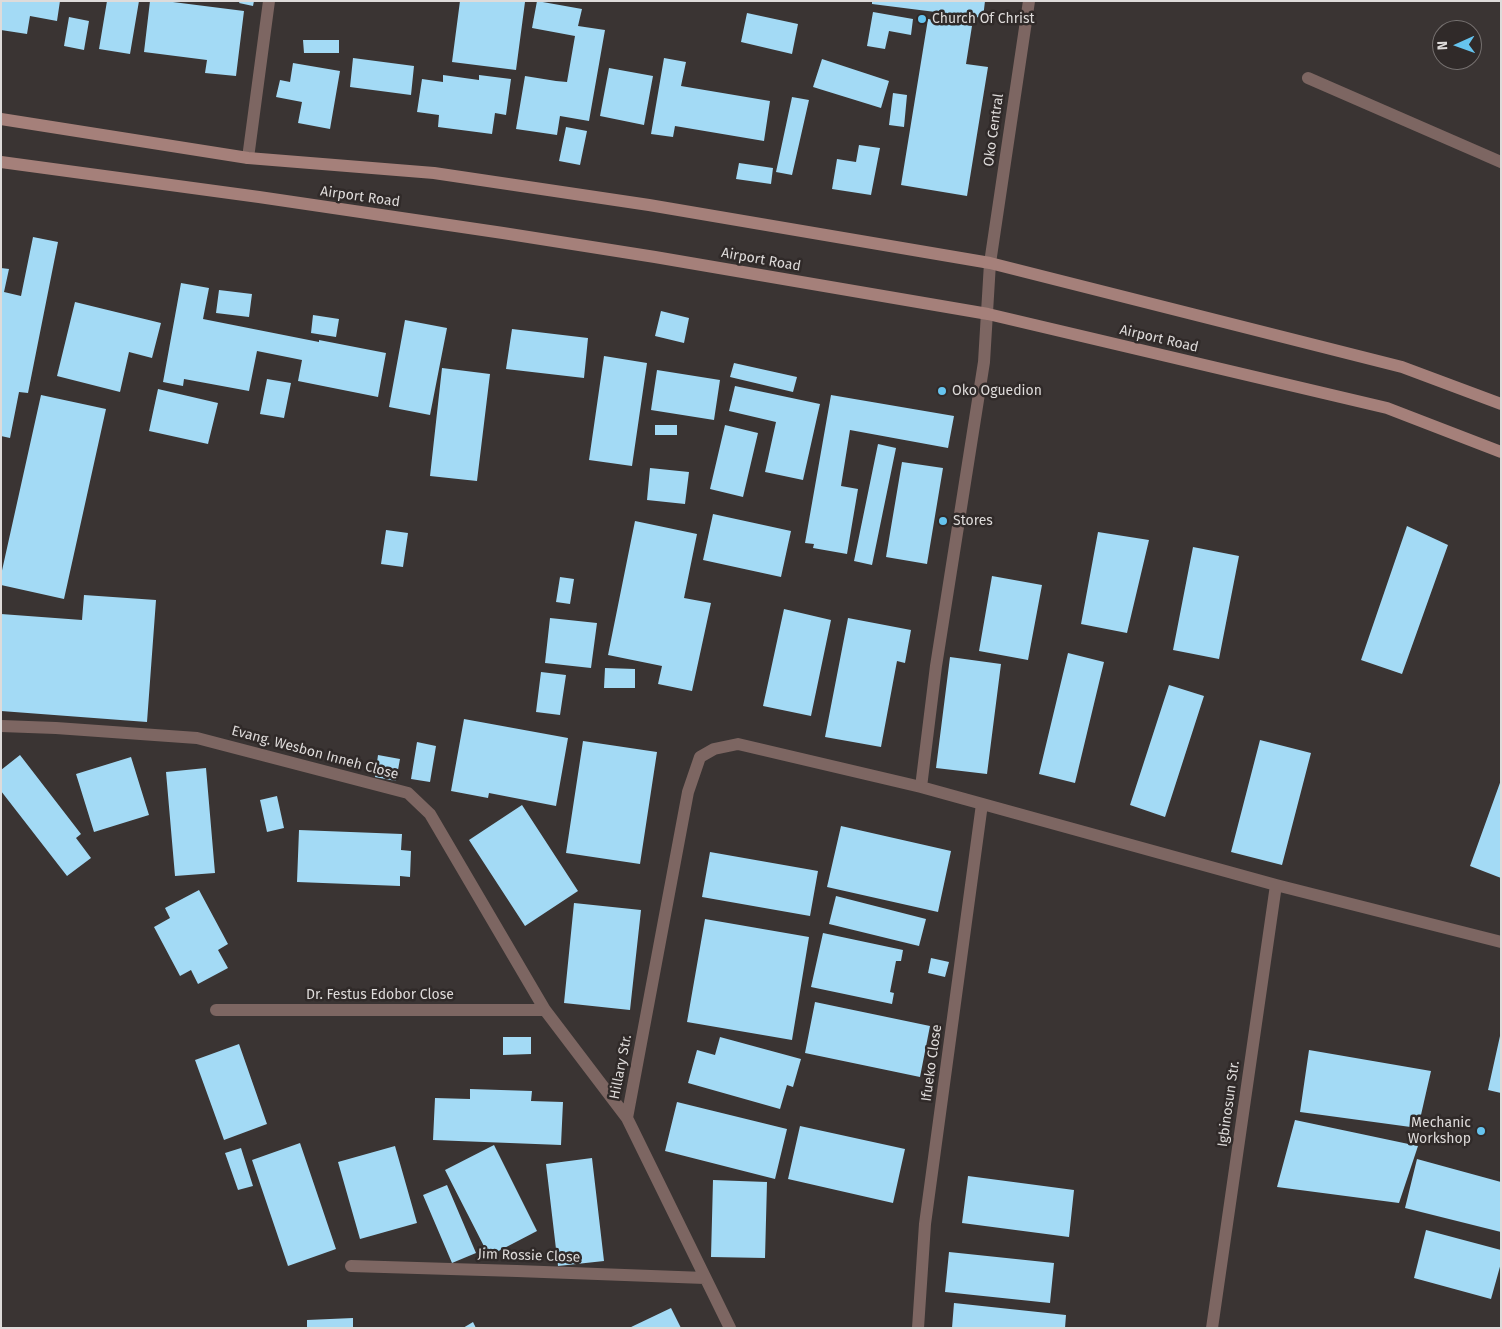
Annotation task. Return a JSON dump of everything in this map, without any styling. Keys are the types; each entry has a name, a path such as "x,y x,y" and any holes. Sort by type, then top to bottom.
{"main road":[{"name":"Airport Road","path":"1,119 248,158 434,172 649,205 990,264 1402,367 1501,404"},
{"name":"Airport Road","path":"1,162 250,195 504,233 665,258 988,314 1386,408 1501,452"}],"street":[{"path":"248,158 269,1"},
{"name":"Oko Central","path":"921,787 936,666 984,362 990,264 1028,1"},
{"path":"1308,78 1501,162"},
{"name":"Evang. Wesbon Inneh Close","path":"1,726 198,738 408,793 430,814 545,1010 627,1118"},
{"name":"Hillary Str.","path":"730,1328 627,1118 688,792 700,757 714,749 738,744 921,787"},
{"path":"921,787 1276,885 1501,942"},
{"name":"Ifueko Close","path":"918,1328 926,1224 982,804"},
{"name":"Igbinosun Str.","path":"1212,1328 1276,885"},
{"name":"Dr. Festus Edobor Close","path":"216,1010 545,1010"},
{"name":"Jim Rossie Close","path":"351,1266 705,1278"}],"building":[{"path":"1,1 60,1 57,21 30,16 27,34 1,30"},
{"path":"107,1 139,1 130,54 99,49"},
{"path":"150,1 165,1 244,11 236,76 205,73 207,60 144,52"},
{"path":"240,1 254,1 253,6 239,3"},
{"path":"460,1 525,2 516,70 452,62"},
{"path":"537,1 582,9 578,26 605,30 589,121 560,116 557,135 516,129 525,76 567,82 575,36 532,28"},
{"path":"872,1 985,1 983,18 872,4"},
{"path":"873,12 913,19 911,35 889,31 885,49 867,46"},
{"path":"747,13 798,24 792,54 741,42"},
{"path":"69,17 89,21 84,50 64,46"},
{"path":"928,19 972,26 966,64 988,67 967,196 901,185"},
{"path":"303,40 339,40 339,53 304,53"},
{"path":"353,58 414,66 411,95 350,87"},
{"path":"664,58 686,62 681,86 770,101 764,141 675,126 673,137 651,134"},
{"path":"822,59 889,81 881,108 813,87"},
{"path":"293,63 340,71 330,129 298,123 302,102 276,97 280,80 290,82"},
{"path":"609,68 653,76 644,125 600,116"},
{"path":"443,75 479,80 479,75 511,79 506,115 495,113 492,134 438,127 439,115 417,112 422,79 443,82"},
{"path":"893,93 907,95 904,127 889,125"},
{"path":"792,97 809,100 792,175 776,172"},
{"path":"566,127 587,131 580,165 559,161"},
{"path":"859,145 880,148 871,195 832,189 837,159 856,162"},
{"path":"739,163 773,168 771,184 736,179"},
{"path":"33,237 58,242 28,393 19,392 10,438 1,436 1,268 9,269 4,292 21,296"},
{"path":"181,283 209,288 203,319 386,353 378,397 298,381 302,360 257,351 249,391 184,379 183,386 163,382"},
{"path":"219,290 252,294 249,317 216,313"},
{"path":"75,302 161,323 152,358 129,352 120,392 57,376"},
{"path":"661,311 689,318 684,343 655,336"},
{"path":"313,315 339,319 336,337 311,333"},
{"path":"405,320 447,328 430,415 389,407"},
{"path":"512,329 588,338 584,378 506,369"},
{"path":"604,356 647,363 632,466 589,460"},
{"path":"734,363 797,377 793,392 730,377"},
{"path":"442,368 490,374 477,481 430,476"},
{"path":"657,370 720,380 714,420 651,410"},
{"path":"267,379 291,383 284,418 260,414"},
{"path":"735,386 820,404 803,480 765,472 776,422 729,411"},
{"path":"158,389 218,403 208,444 149,431"},
{"path":"41,395 106,409 64,599 1,585 1,575"},
{"path":"831,395 954,416 948,448 850,430 841,486 858,489 847,554 813,548 814,544 805,543"},
{"path":"655,425 677,425 677,435 655,435"},
{"path":"725,425 758,433 743,497 710,489"},
{"path":"878,444 896,448 872,565 854,561"},
{"path":"902,462 943,468 927,564 886,557"},
{"path":"650,468 689,472 685,504 647,500"},
{"path":"713,514 791,531 781,577 703,560"},
{"path":"635,521 697,534 684,598 711,603 692,691 658,684 662,666 608,655"},
{"path":"1407,526 1448,545 1402,674 1361,660"},
{"path":"386,530 408,533 403,567 381,564"},
{"path":"1098,532 1149,540 1127,633 1081,624"},
{"path":"1193,547 1239,556 1219,659 1173,650"},
{"path":"992,576 1042,585 1028,660 979,651"},
{"path":"560,577 574,579 570,604 556,602"},
{"path":"84,595 156,600 147,722 1,711 1,614 82,620"},
{"path":"784,609 831,620 811,716 763,706"},
{"path":"550,618 597,623 591,668 545,663"},
{"path":"848,618 911,630 905,663 897,661 881,747 825,737"},
{"path":"1068,653 1104,662 1075,783 1039,774"},
{"path":"950,657 1001,664 987,774 936,768"},
{"path":"605,668 635,669 635,688 604,688"},
{"path":"541,672 566,675 560,715 536,712"},
{"path":"1169,685 1204,696 1165,817 1130,805"},
{"path":"464,719 568,738 556,806 489,793 488,798 451,791"},
{"path":"1260,740 1311,753 1282,865 1231,852"},
{"path":"583,741 657,752 640,864 566,853"},
{"path":"417,742 436,746 430,782 411,779"},
{"path":"20,755 81,834 76,838 91,858 67,876 1,791 1,770"},
{"path":"378,755 400,759 396,781 375,777"},
{"path":"131,757 149,815 94,832 76,774"},
{"path":"206,768 215,873 175,876 166,772"},
{"path":"1501,780 1501,878 1470,866"},
{"path":"277,796 284,828 267,832 260,800"},
{"path":"522,805 578,891 525,926 469,840"},
{"path":"841,826 951,851 938,912 827,887"},
{"path":"299,830 402,834 401,850 411,851 410,877 400,876 400,886 297,882"},
{"path":"710,852 818,871 810,916 702,897"},
{"path":"199,890 228,944 218,950 228,968 198,984 191,970 180,976 154,927 170,918 165,908"},
{"path":"836,896 926,919 919,946 829,924"},
{"path":"574,903 641,910 630,1010 564,1003"},
{"path":"705,919 809,937 792,1040 687,1022"},
{"path":"823,933 903,950 901,961 896,961 890,992 894,993 892,1004 811,987"},
{"path":"931,958 949,962 945,977 928,973"},
{"path":"815,1002 930,1026 920,1077 805,1053"},
{"path":"1501,1036 1501,1093 1488,1090"},
{"path":"503,1037 531,1037 531,1054 503,1055"},
{"path":"720,1037 801,1059 793,1087 787,1085 780,1109 688,1083 697,1050 715,1055"},
{"path":"239,1044 267,1124 224,1140 195,1060"},
{"path":"1309,1050 1431,1071 1418,1128 1300,1112"},
{"path":"470,1089 532,1091 531,1101 563,1102 561,1145 433,1140 435,1098 470,1099"},
{"path":"677,1102 787,1129 775,1179 665,1151"},
{"path":"1295,1120 1418,1146 1399,1203 1277,1187"},
{"path":"800,1126 905,1149 893,1203 788,1179"},
{"path":"300,1143 336,1249 288,1266 252,1160"},
{"path":"494,1145 537,1231 489,1256 445,1170"},
{"path":"395,1146 417,1223 360,1239 338,1162"},
{"path":"241,1148 253,1186 238,1190 225,1153"},
{"path":"592,1158 604,1261 558,1266 546,1164"},
{"path":"1417,1159 1501,1182 1501,1232 1405,1208"},
{"path":"968,1176 1074,1190 1069,1237 962,1223"},
{"path":"713,1180 767,1182 765,1258 711,1257"},
{"path":"447,1185 476,1253 452,1263 423,1195"},
{"path":"1426,1230 1501,1250 1501,1263 1491,1299 1414,1278"},
{"path":"949,1252 1054,1263 1050,1303 945,1292"},
{"path":"954,1303 1066,1315 1065,1328 952,1328"},
{"path":"671,1308 681,1328 629,1328"},
{"path":"353,1318 353,1328 307,1328 307,1320"},
{"path":"473,1322 476,1328 463,1328"}],"place":[{"name":"Church Of Christ","path":"922,19"},
{"name":"Oko Oguedion","path":"942,391"},
{"name":"Stores","path":"943,521"},
{"name":"Mechanic Workshop","path":"1481,1131"}]}
